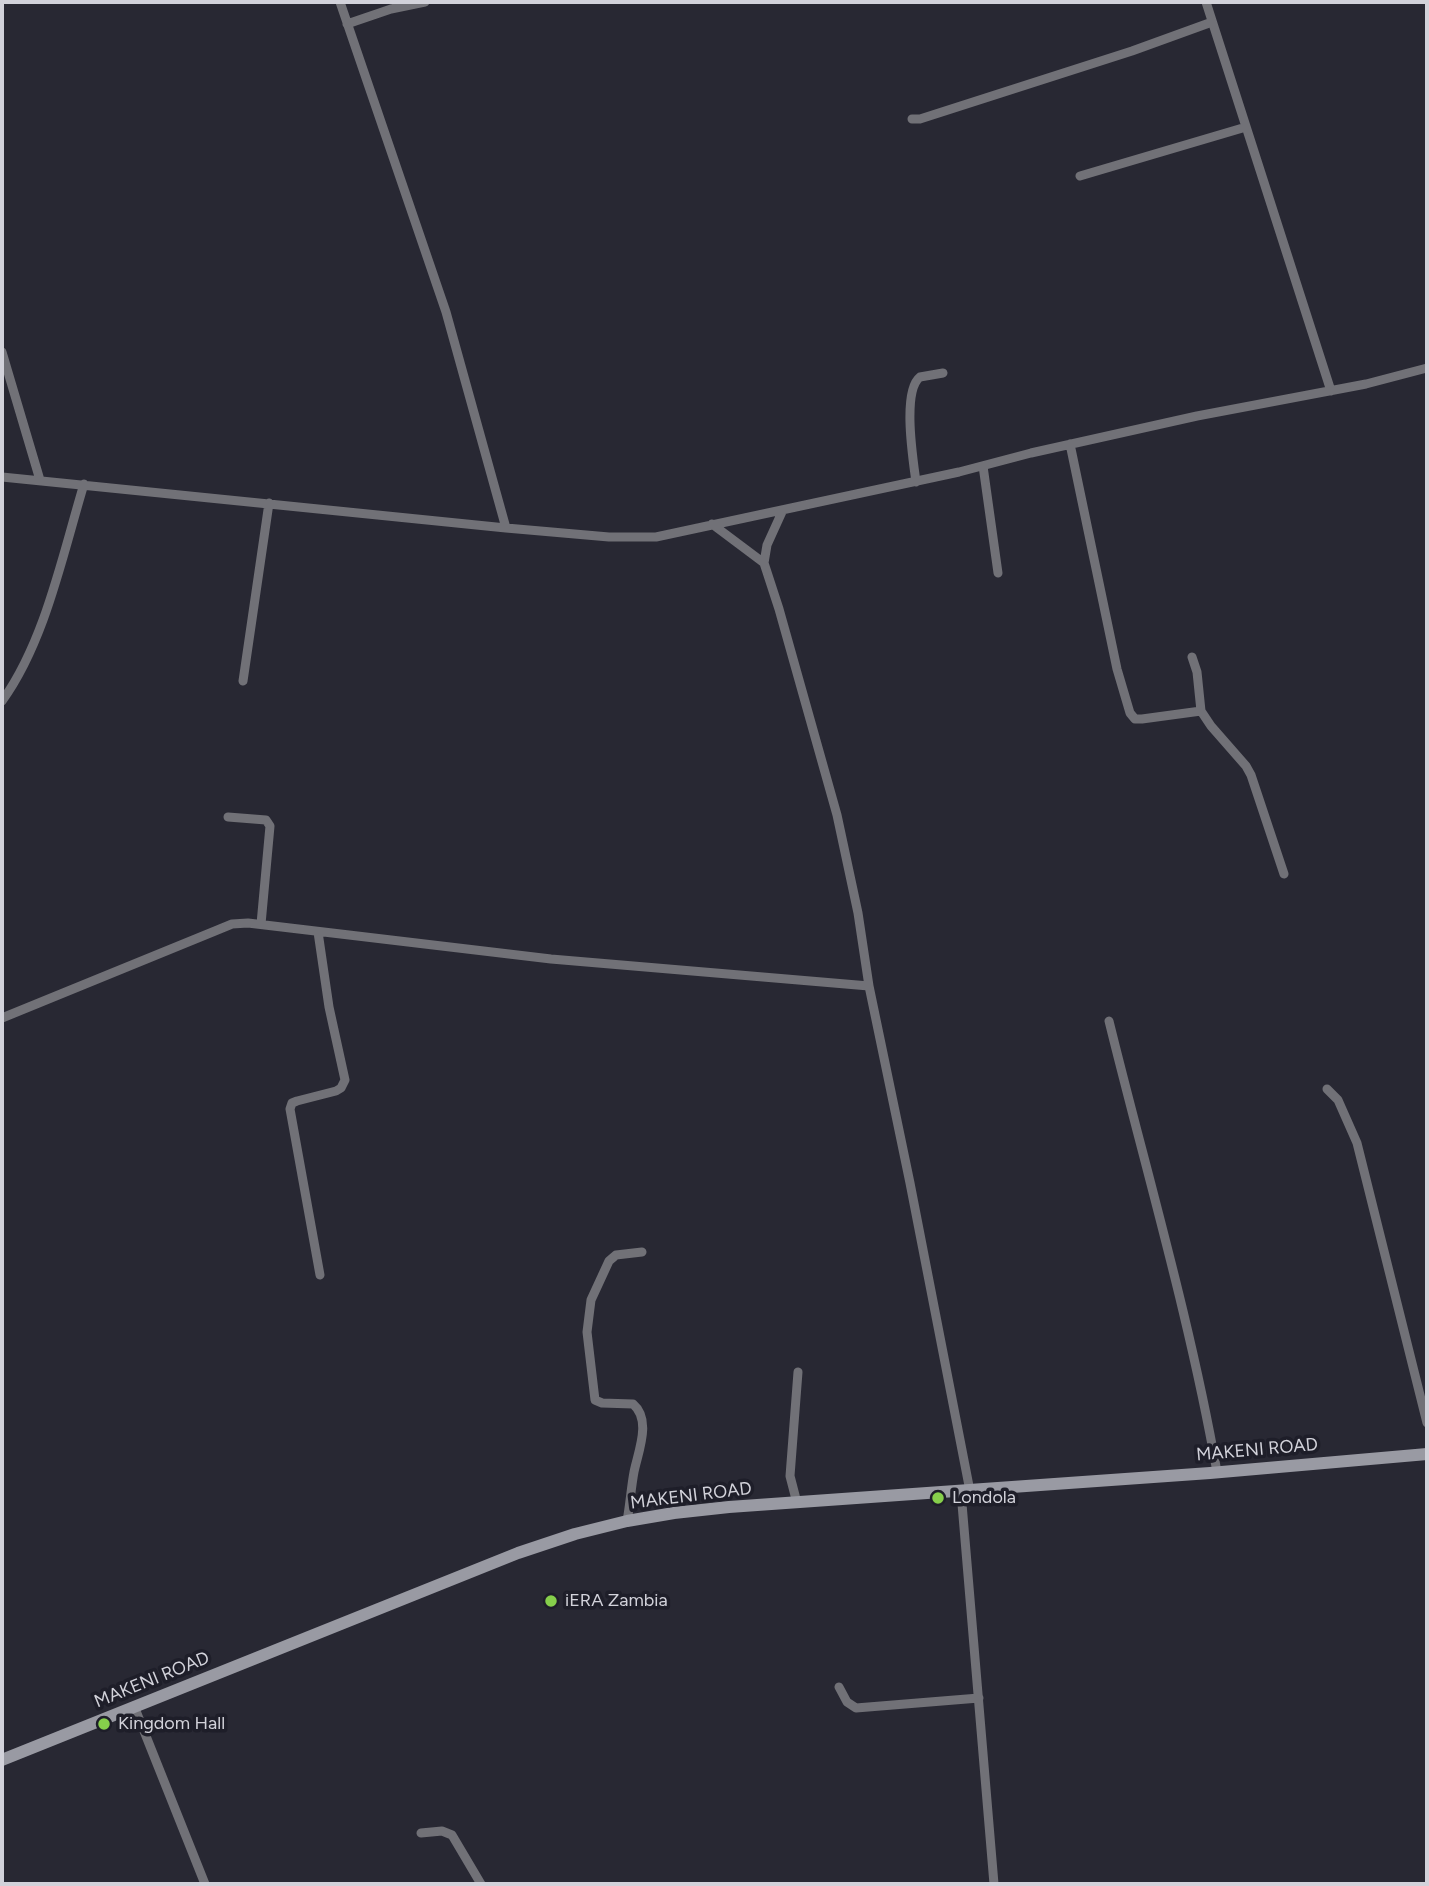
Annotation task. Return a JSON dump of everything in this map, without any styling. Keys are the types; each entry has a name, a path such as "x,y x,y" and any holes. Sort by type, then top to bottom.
{"main road":[{"name":"MAKENI ROAD","path":"2,1760 518,1553 575,1534 627,1521 674,1513 1427,1454"}],"street":[{"path":"340,2 446,312 506,528"},
{"path":"347,24 391,9 425,2"},
{"path":"1206,2 1331,391"},
{"path":"912,119 920,119 1016,86 1132,51 1213,22"},
{"path":"1080,176 1246,127"},
{"path":"2,352 40,480"},
{"path":"2,477 506,528 609,537 656,537 782,512 1197,416 1366,384 1427,368"},
{"path":"916,482 911,416 914,385 920,377 943,373"},
{"path":"1070,444 1117,669 1130,713 1135,719 1142,719 1201,711"},
{"path":"983,466 998,573"},
{"path":"2,701 13,686 38,635 85,484"},
{"path":"243,681 269,503"},
{"path":"782,512 767,545 764,563 836,815 858,913 869,986 913,1196 966,1491 994,1884"},
{"path":"712,524 764,563"},
{"path":"1192,657 1197,672 1201,711 1210,726 1251,775 1284,874"},
{"path":"228,817 266,820 270,826 261,924"},
{"path":"2,1018 232,924 261,924 551,959 869,986"},
{"path":"318,932 329,1007 345,1080 336,1091 297,1101 292,1103 290,1109 320,1275"},
{"path":"1109,1021 1142,1158 1184,1311 1217,1472"},
{"path":"1327,1089 1338,1100 1357,1143 1427,1423"},
{"path":"627,1521 642,1438 641,1420 638,1408 633,1404 602,1403 595,1400 589,1356 588,1318 595,1288 610,1261 624,1252 642,1252"},
{"path":"797,1503 790,1476 798,1372"},
{"path":"839,1687 847,1702 856,1707 979,1698"},
{"path":"134,1706 205,1884"},
{"path":"421,1833 442,1831 452,1835 481,1884"}],"place":[{"name":"Londola","path":"938,1498"},
{"name":"iERA Zambia","path":"551,1601"},
{"name":"Kingdom Hall","path":"104,1724"}]}
